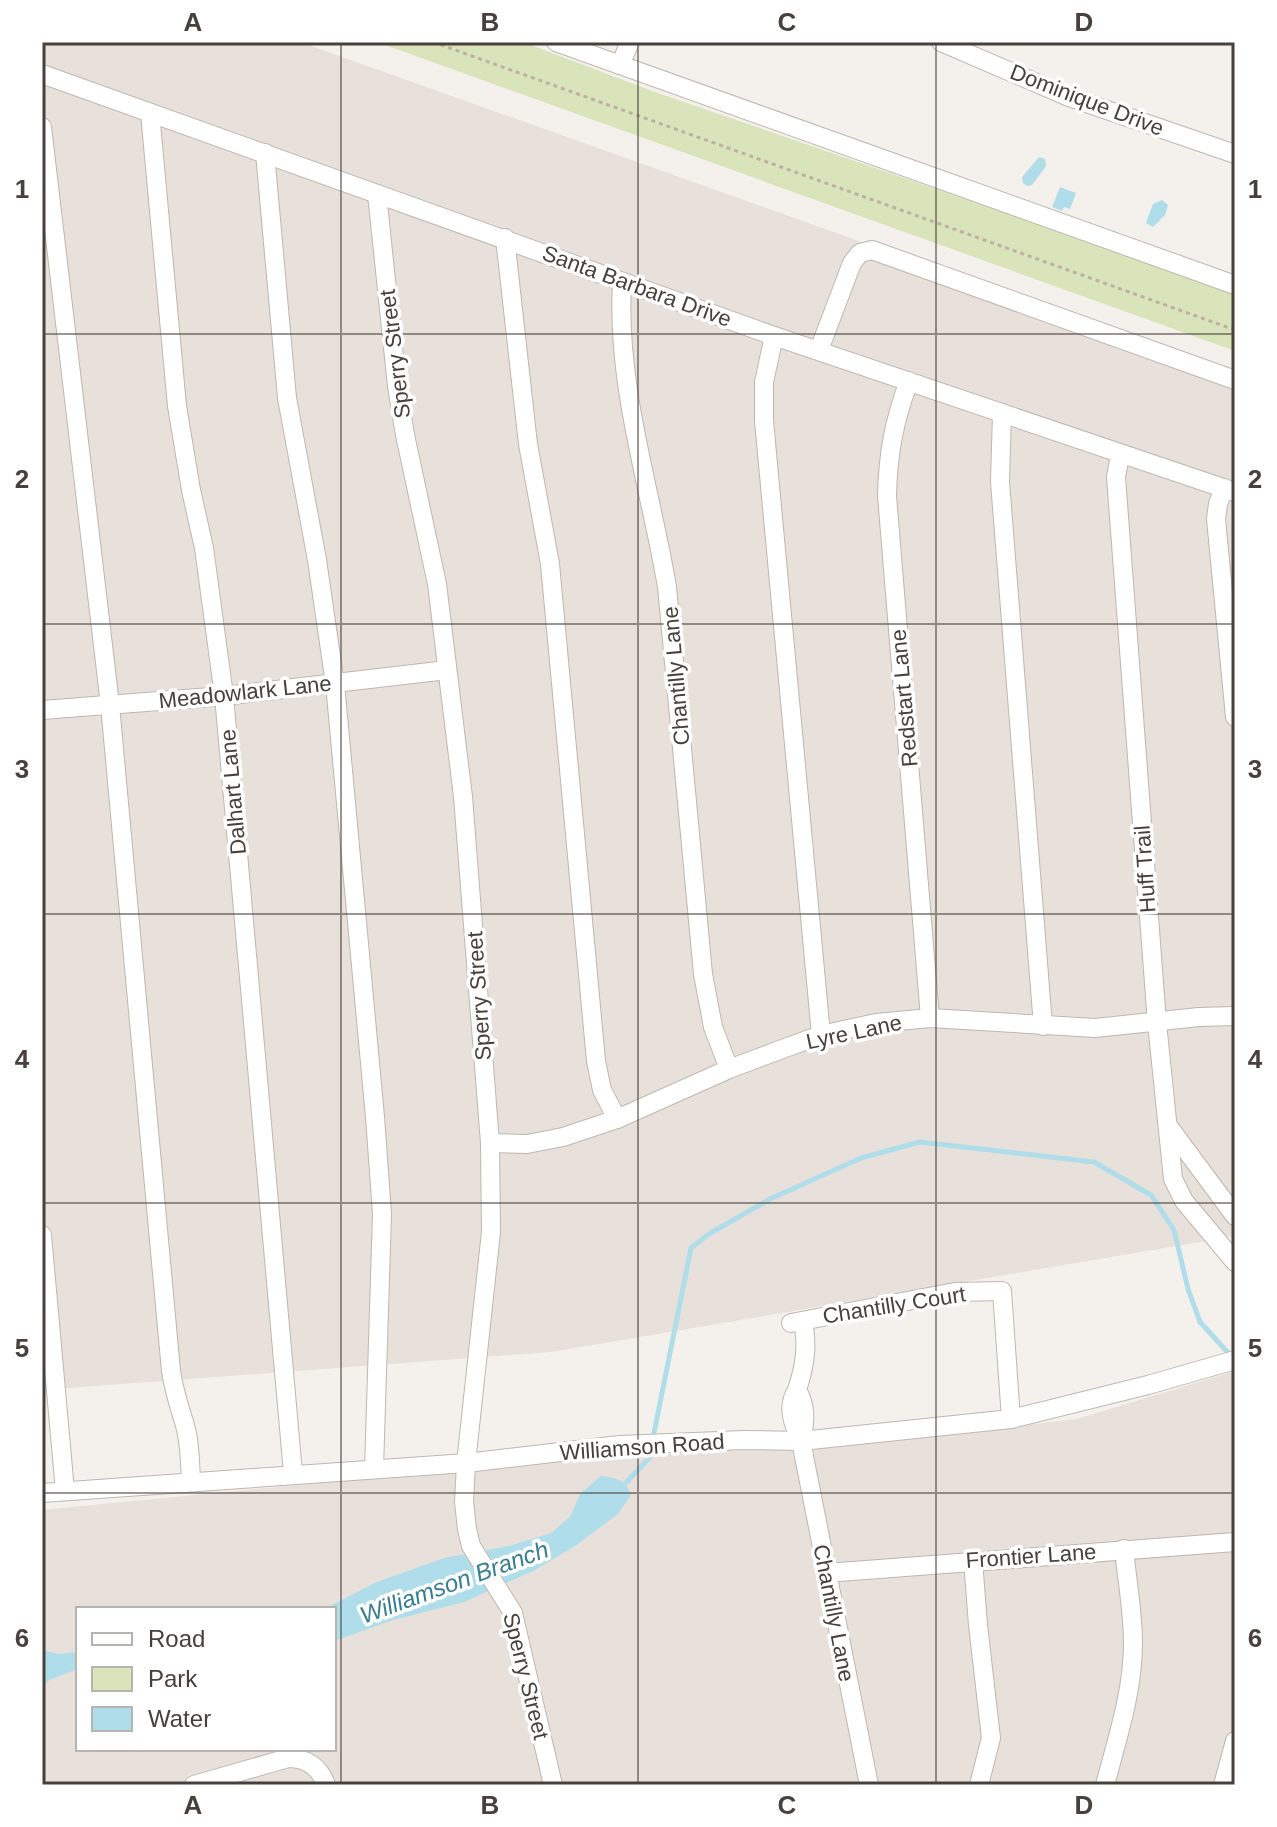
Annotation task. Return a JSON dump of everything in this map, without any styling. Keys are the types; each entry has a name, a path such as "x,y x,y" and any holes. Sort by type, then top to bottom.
{"street":[{"path":"556,42 1235,285"},
{"path":"620,65 630,42"},
{"name":"Dominique Drive","path":"941,42 1069,97 1235,154"},
{"name":"Santa Barbara Drive","path":"42,74 774,336 1229,490"},
{"name":"Dalhart Lane","path":"150,113 177,406 204,548 224,696 293,1473"},
{"path":"42,127 110,705 171,1371 175,1401 188,1443 191,1481"},
{"path":"265,153 287,398 317,560 335,684 382,1214 374,1469"},
{"name":"Sperry Street","path":"377,194 397,386 437,584 463,797 490,1143 491,1232 464,1502 471,1546 513,1613 519,1632 553,1785"},
{"path":"505,238 528,444 550,564 596,1061 602,1090 617,1119"},
{"path":"819,350 852,263 860,253 872,250 1235,380"},
{"name":"Chantilly Lane","path":"622,282 629,405 657,525 667,587 703,974 713,1027 729,1069"},
{"path":"774,336 764,382 764,421 821,1035"},
{"name":"Redstart Lane","path":"909,381 897,413 888,454 887,496 930,1018"},
{"path":"1002,413 1000,482 1043,1026"},
{"name":"Huff Trail","path":"1120,455 1117,492 1157,1023 1173,1179 1184,1201 1235,1262"},
{"path":"1229,490 1218,504 1216,519 1235,717"},
{"name":"Meadowlark Lane","path":"42,710 224,696 447,670"},
{"name":"Lyre Lane","path":"490,1143 563,1137 617,1119 729,1069 821,1035 876,1023 930,1018 1095,1028 1235,1016"},
{"path":"1168,1124 1235,1216"},
{"path":"42,1235 65,1491"},
{"name":"Chantilly Court","path":"801,1441 805,1424 803,1399 797,1390 808,1345 797,1322 955,1292 1002,1291 1011,1419"},
{"name":"Williamson Road","path":"42,1493 466,1463 655,1442 801,1441 1011,1419 1227,1362"},
{"name":"Chantilly Lane","path":"801,1441 869,1785"},
{"name":"Frontier Lane","path":"826,1573 1235,1542"},
{"path":"1105,1785 1127,1702 1132,1670 1133,1642 1124,1549"},
{"path":"973,1560 991,1738 979,1785"},
{"path":"1223,1785 1235,1741"},
{"path":"194,1785 288,1758 299,1758 316,1769 326,1785"}],"path":[{"path":"433,42 1235,330"}],"shaded area":[{"path":"42,42 300,42 1235,375 1235,1236 551,1352 42,1390"},
{"path":"1235,1371 1235,1785 42,1785 42,1510 642,1451 837,1447 1077,1419"}],"green space":[{"path":"377,42 523,42 652,91 1235,292 1235,351"}],"water":[{"path":"1039,157 1045,159 1046,166 1032,185 1027,186 1022,177"},
{"path":"1060,187 1076,193 1070,209 1064,207 1062,211 1052,207"},
{"path":"1162,200 1168,205 1165,215 1153,227 1146,223 1153,204"},
{"path":"601,1476 619,1480 631,1495 618,1514 575,1546 533,1571 464,1602 393,1620 336,1640 336,1607 328,1607 377,1582 444,1558 509,1546 551,1533 570,1517 580,1494"},
{"path":"42,1650 58,1654 76,1652 76,1670 49,1680 42,1690"}],"waterway":[{"name":"Williamson Branch","path":"653,1438 691,1248 709,1234 770,1199 861,1158 920,1142 1094,1162 1151,1195 1174,1230 1188,1289 1200,1322 1232,1357"},
{"name":"Williamson Branch","path":"622,1487 650,1457 651,1448"}]}
